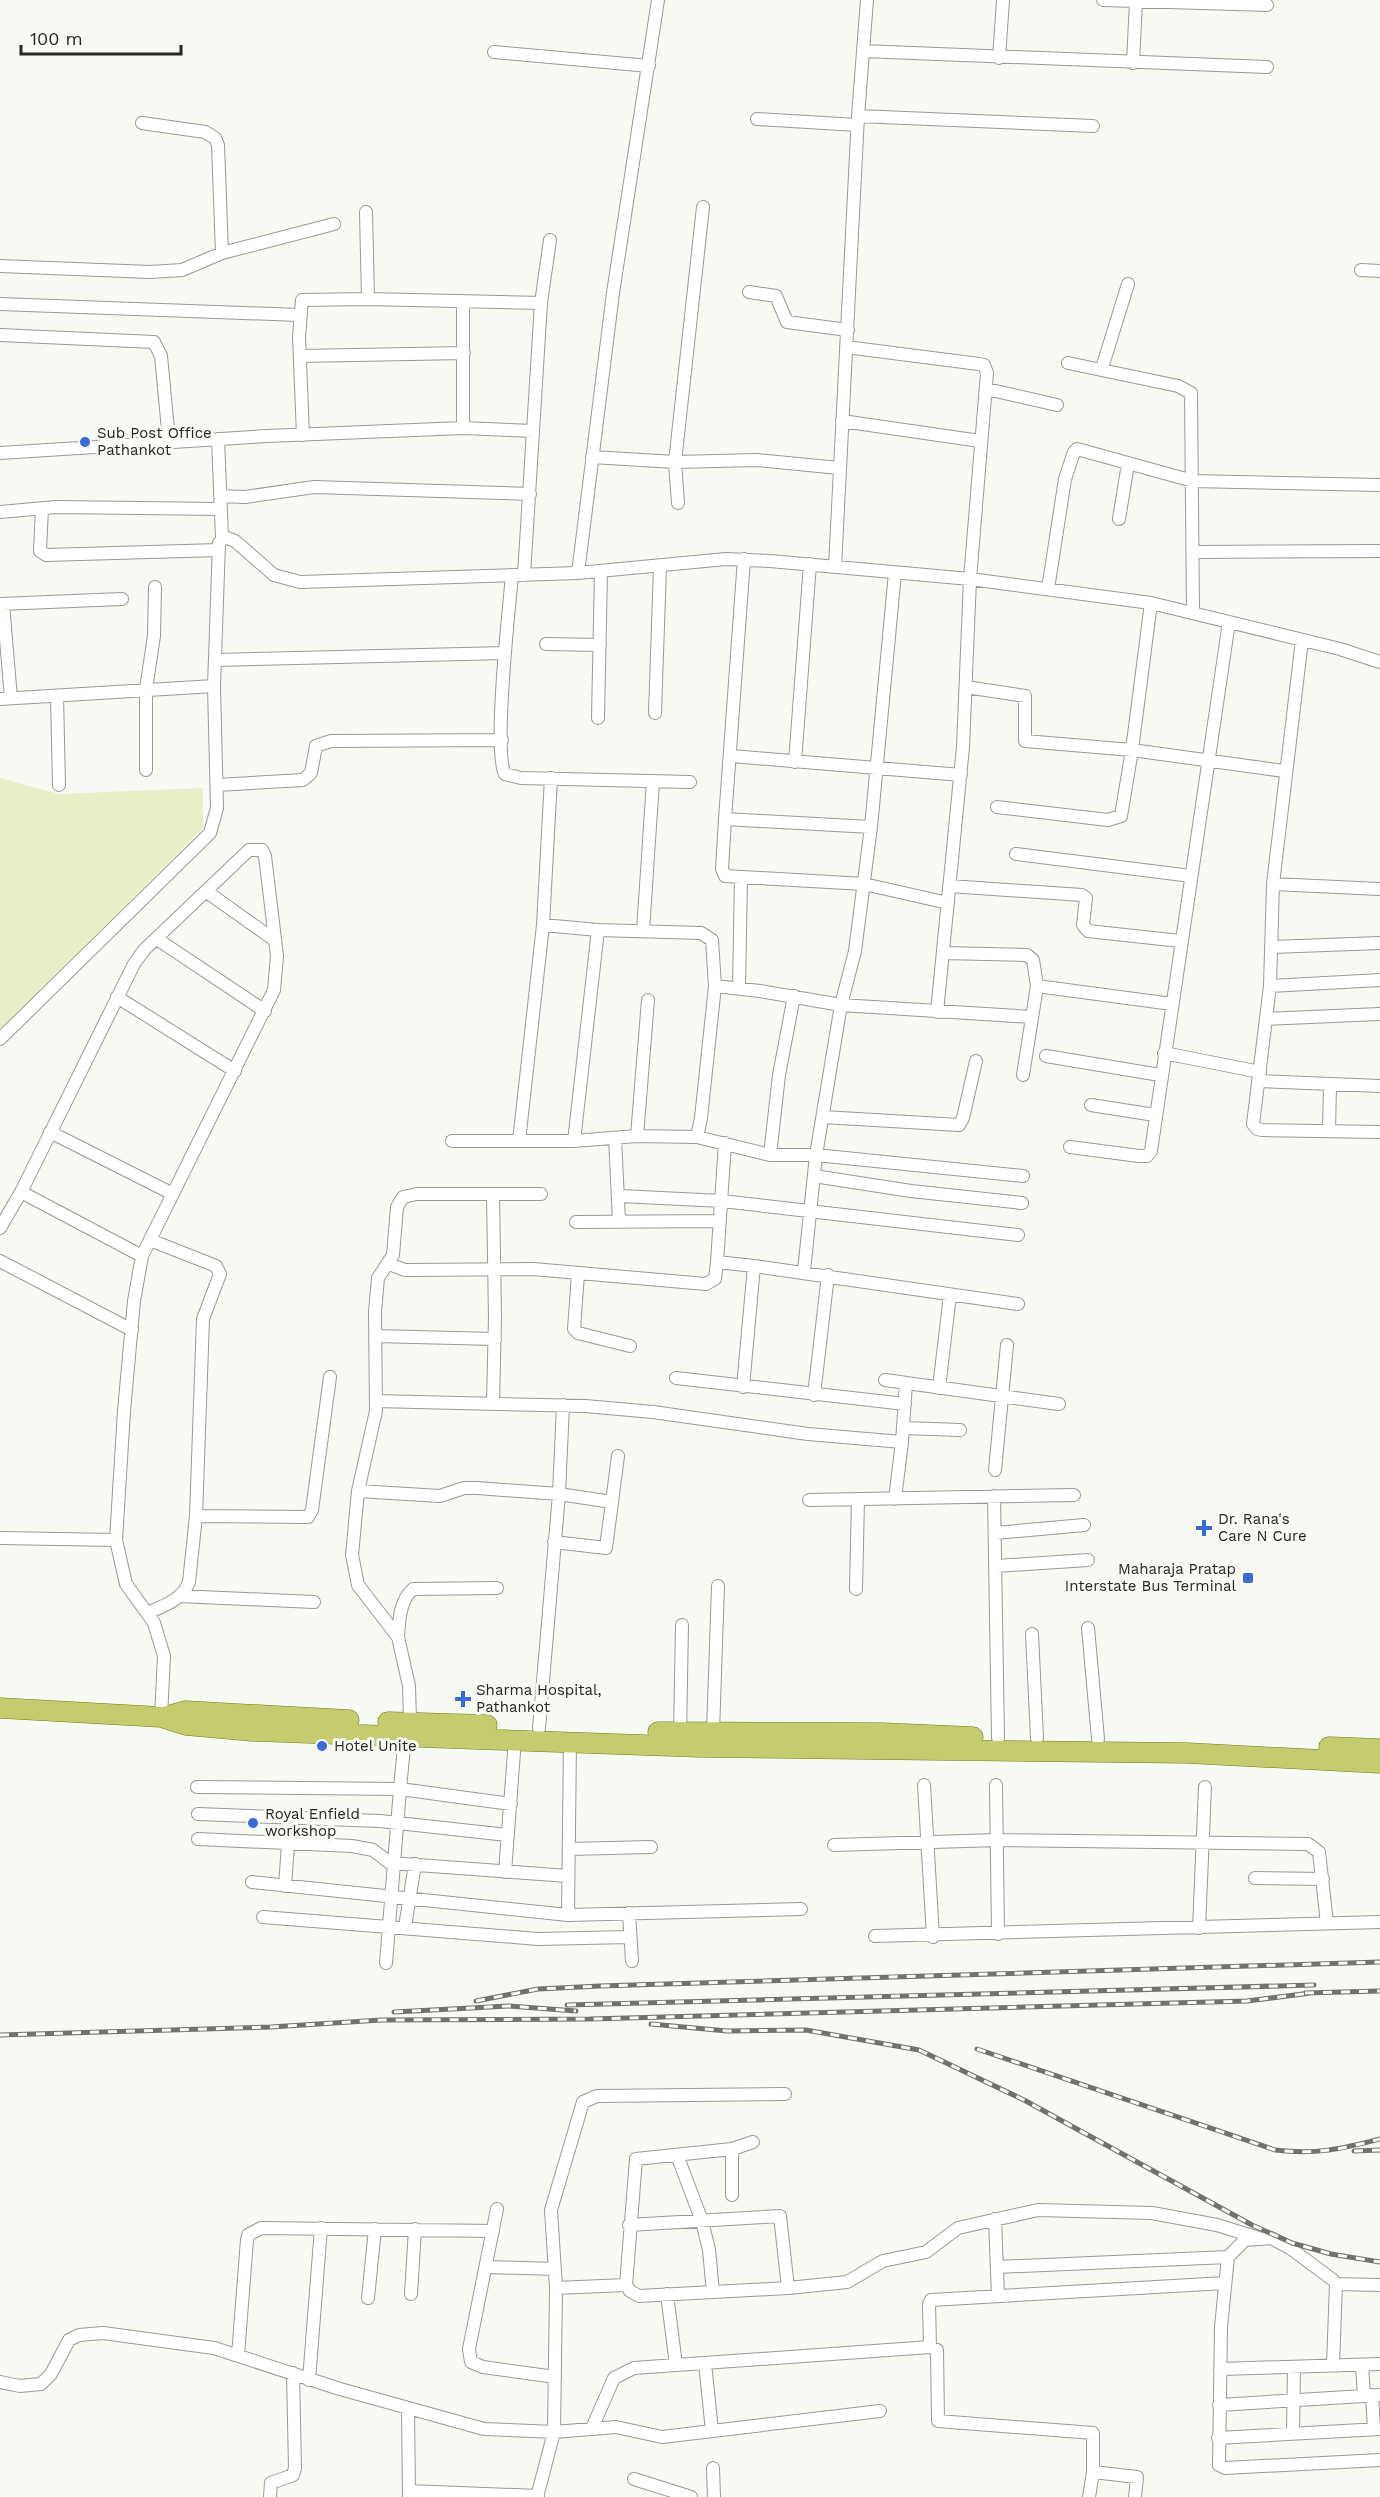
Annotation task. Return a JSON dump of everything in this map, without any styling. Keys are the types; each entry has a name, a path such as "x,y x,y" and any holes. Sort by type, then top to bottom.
{"main road":[{"path":"0,1708 161,1717 185,1712 515,1739 700,1748 1187,1753 1380,1763"},
{"path":"407,1729 539,1728 680,1733 882,1732 998,1738 1098,1739 1380,1749"}],"street":[{"path":"578,573 613,293 649,66 655,0"},
{"path":"835,567 863,0"},
{"path":"999,58 1003,0"},
{"path":"1103,0 1267,4"},
{"path":"1133,63 1136,1"},
{"path":"862,51 1267,67"},
{"path":"494,52 649,66"},
{"path":"757,119 1093,126"},
{"path":"142,123 205,132 215,138 218,145 222,253"},
{"path":"678,504 675,462 703,207"},
{"path":"366,212 368,299"},
{"path":"0,266 168,271 192,267 222,253 334,224"},
{"path":"550,240 541,303 530,494 505,653 502,768 505,774 520,778 690,782"},
{"path":"1361,270 1380,271"},
{"path":"1102,368 1128,284"},
{"path":"749,292 776,296 784,319 790,324 848,330"},
{"path":"303,435 299,315 302,300 368,299 541,303"},
{"path":"463,301 464,428"},
{"path":"0,304 299,315"},
{"path":"0,335 154,342 161,356 170,440"},
{"path":"846,346 984,365 987,373 970,579 961,775 937,1012"},
{"path":"300,356 464,353"},
{"path":"1068,363 1102,368 1178,386 1191,393 1193,613"},
{"path":"987,389 1057,405"},
{"path":"842,421 980,441"},
{"path":"0,453 170,440 464,428 533,431"},
{"path":"0,1039 210,833 216,819 214,686 221,544 218,439"},
{"path":"1048,589 1065,479 1074,452 1084,449 1128,464 1193,481 1380,485"},
{"path":"592,457 675,462 757,460 839,468"},
{"path":"1119,519 1128,464"},
{"path":"0,512 42,508 220,502 314,487 530,494"},
{"path":"42,508 40,551 46,555 221,544 228,537 274,575 300,582 601,572 744,559 810,564 970,579 1151,603 1302,640 1380,662"},
{"path":"1194,552 1380,550"},
{"path":"744,559 732,756 725,819 723,872 725,876 864,884 948,903"},
{"path":"795,762 810,564"},
{"path":"655,712 660,566"},
{"path":"598,718 601,572"},
{"path":"804,1271 816,1155 841,1005 855,951 864,884 895,573"},
{"path":"146,770 146,689 154,636 154,587"},
{"path":"122,599 1,604 6,699 214,686"},
{"path":"997,807 1108,820 1118,819 1122,811 1132,750 1151,603"},
{"path":"1070,1147 1147,1156 1151,1151 1160,1075 1210,762 1229,622"},
{"path":"1302,640 1284,771 1273,884 1270,986 1253,1119 1255,1127 1380,1132"},
{"path":"546,644 600,645"},
{"path":"215,660 505,653"},
{"path":"966,687 1025,696 1025,741 1132,750 1284,771"},
{"path":"57,696 59,784"},
{"path":"217,785 303,780 311,773 316,746 331,741 502,740"},
{"path":"732,756 961,775"},
{"path":"519,1141 543,925 551,778"},
{"path":"644,931 653,781"},
{"path":"725,819 871,827"},
{"path":"0,1228 21,1192 117,997 144,950 249,850 262,850 265,856 273,939 277,956 277,979 265,1011 142,1257 132,1330 116,1540 126,1584 159,1634 165,1656 161,1717"},
{"path":"1016,854 1191,876"},
{"path":"739,988 741,877"},
{"path":"1273,884 1380,889"},
{"path":"949,886 1082,896 1086,898 1083,925 1088,931 1180,940"},
{"path":"207,892 273,939"},
{"path":"543,925 598,930 701,933 710,937 715,986 701,1118 696,1137"},
{"path":"574,1141 598,930"},
{"path":"157,939 265,1011"},
{"path":"1272,947 1380,943"},
{"path":"944,953 1027,955 1033,960 1037,986 1023,1076"},
{"path":"1270,986 1380,980"},
{"path":"715,986 794,996 841,1005 1032,1017"},
{"path":"1037,986 1172,1004"},
{"path":"770,1155 779,1076 794,996"},
{"path":"117,997 235,1071"},
{"path":"637,1136 648,1000"},
{"path":"1266,1019 1380,1014"},
{"path":"1164,1053 1259,1076 1330,1084 1380,1086"},
{"path":"1046,1056 1160,1075"},
{"path":"823,1117 959,1125 963,1118 976,1061"},
{"path":"1329,1130 1330,1084"},
{"path":"1091,1105 1155,1115"},
{"path":"50,1132 173,1194"},
{"path":"452,1141 574,1141 637,1136 696,1137 770,1155 816,1155 1023,1176"},
{"path":"615,1138 620,1196 619,1221"},
{"path":"389,1264 405,1270 533,1269 710,1284 715,1279 717,1262 724,1143"},
{"path":"814,1176 911,1191 1022,1203"},
{"path":"21,1192 142,1257"},
{"path":"493,1194 495,1339 493,1403"},
{"path":"398,1637 363,1592 355,1576 352,1555 358,1491 376,1401 375,1336 378,1278 393,1255 397,1207 403,1197 541,1194"},
{"path":"620,1196 722,1201 1018,1235"},
{"path":"576,1222 720,1221"},
{"path":"147,1613 186,1591 189,1582 196,1516 203,1318 219,1270 212,1264 150,1240"},
{"path":"0,1261 132,1330"},
{"path":"717,1262 804,1271 1017,1304"},
{"path":"743,1387 754,1266"},
{"path":"578,1274 574,1329 578,1333 630,1346"},
{"path":"814,1395 828,1275"},
{"path":"939,1388 950,1295"},
{"path":"375,1336 495,1339"},
{"path":"995,1470 1007,1346"},
{"path":"196,1516 308,1517 312,1510 330,1377"},
{"path":"676,1378 904,1404"},
{"path":"885,1380 1059,1404"},
{"path":"895,1498 904,1428 906,1383"},
{"path":"376,1401 563,1405 644,1411 808,1434 902,1442"},
{"path":"539,1728 559,1494 563,1405"},
{"path":"904,1428 960,1430"},
{"path":"554,1542 606,1548 618,1456"},
{"path":"358,1491 440,1496 477,1488 559,1494 612,1502"},
{"path":"809,1500 1074,1495"},
{"path":"994,1496 998,1738"},
{"path":"856,1589 858,1499"},
{"path":"995,1533 1084,1526"},
{"path":"0,1538 116,1540"},
{"path":"996,1566 1088,1560"},
{"path":"713,1732 718,1586"},
{"path":"386,1963 409,1686 398,1637 399,1616 413,1589 497,1588"},
{"path":"179,1596 314,1602"},
{"path":"680,1733 682,1625"},
{"path":"1088,1628 1098,1739"},
{"path":"1032,1634 1037,1738"},
{"path":"505,1872 515,1739"},
{"path":"568,1915 570,1741"},
{"path":"924,1785 933,1937"},
{"path":"996,1785 998,1934"},
{"path":"197,1787 400,1789 511,1804"},
{"path":"1199,1928 1205,1787"},
{"path":"198,1814 397,1822 507,1834"},
{"path":"285,1886 290,1816"},
{"path":"198,1839 288,1842 365,1848 393,1863 568,1876"},
{"path":"834,1845 998,1840 1308,1844 1319,1852 1327,1923"},
{"path":"569,1849 651,1847"},
{"path":"405,1927 415,1864"},
{"path":"1255,1878 1323,1879"},
{"path":"252,1882 568,1915 801,1909"},
{"path":"629,1913 632,1961"},
{"path":"263,1917 389,1925 538,1940 629,1937"},
{"path":"875,1936 933,1937 1380,1922"},
{"path":"408,2408 409,2494 538,2497 554,2432 556,2288 551,2210 580,2107 586,2099 597,2096 785,2094"},
{"path":"753,2142 732,2149 636,2159 626,2285 630,2291 639,2296 788,2288 847,2282 878,2263 926,2252 958,2228 1038,2210 1152,2213 1217,2225 1262,2239"},
{"path":"732,2149 732,2195"},
{"path":"677,2155 702,2221 709,2250 713,2292"},
{"path":"497,2209 469,2349 471,2362 483,2367 555,2377"},
{"path":"630,2225 781,2217 788,2288"},
{"path":"995,2219 998,2296"},
{"path":"238,2355 248,2235 261,2228 493,2231"},
{"path":"309,2380 321,2228"},
{"path":"368,2298 375,2229"},
{"path":"411,2294 415,2229"},
{"path":"1380,2286 1336,2284 1290,2248 1271,2238 1245,2240 1228,2257 1220,2369 1218,2438 1219,2465 1225,2468 1380,2460"},
{"path":"997,2267 1228,2257"},
{"path":"487,2268 555,2269"},
{"path":"930,2347 929,2304 931,2300 1225,2283"},
{"path":"1333,2365 1336,2284"},
{"path":"556,2288 626,2285"},
{"path":"667,2294 676,2365"},
{"path":"0,2382 21,2386 41,2384 51,2373 69,2340 87,2333 192,2344 238,2355 309,2380 484,2429 554,2432 616,2427 662,2437 880,2411"},
{"path":"592,2428 612,2381 618,2375 634,2368 930,2347 937,2350 938,2421 1093,2433 1093,2472 1089,2497"},
{"path":"705,2363 712,2431"},
{"path":"1220,2369 1380,2364"},
{"path":"1218,2438 1377,2429 1372,2396 1362,2365"},
{"path":"1293,2434 1294,2367"},
{"path":"270,2497 271,2482 293,2475 295,2468 293,2373"},
{"path":"1219,2404 1372,2396"},
{"path":"713,2468 714,2497"},
{"path":"1093,2472 1137,2477 1135,2497"},
{"path":"634,2479 691,2497"}],"green space":[{"path":"0,778 59,794 203,788 203,828 0,1029"}],"railway":[{"path":"476,2001 538,1989 600,1986 1380,1962"},
{"path":"567,2005 1314,1985"},
{"path":"1305,1993 1380,1991"},
{"path":"0,2035 271,2027 381,2020 590,2019 1247,2001 1311,1993"},
{"path":"394,2012 509,2006 576,2011"},
{"path":"651,2024 727,2031 806,2030 919,2050 1024,2100 1252,2225 1292,2243 1331,2254 1380,2262"},
{"path":"977,2049 1275,2150 1303,2152 1328,2150 1380,2139"},
{"path":"1354,2151 1380,2150"}],"place":[{"name":"Sub Post Office Pathankot","path":"85,442"},
{"name":"Dr. Rana's Care N Cure","path":"1204,1528"},
{"name":"Maharaja Pratap Interstate Bus Terminal","path":"1248,1578"},
{"name":"Sharma Hospital, Pathankot","path":"463,1699"},
{"name":"Hotel Unite","path":"322,1746"},
{"name":"Royal Enfield workshop","path":"253,1823"}]}
